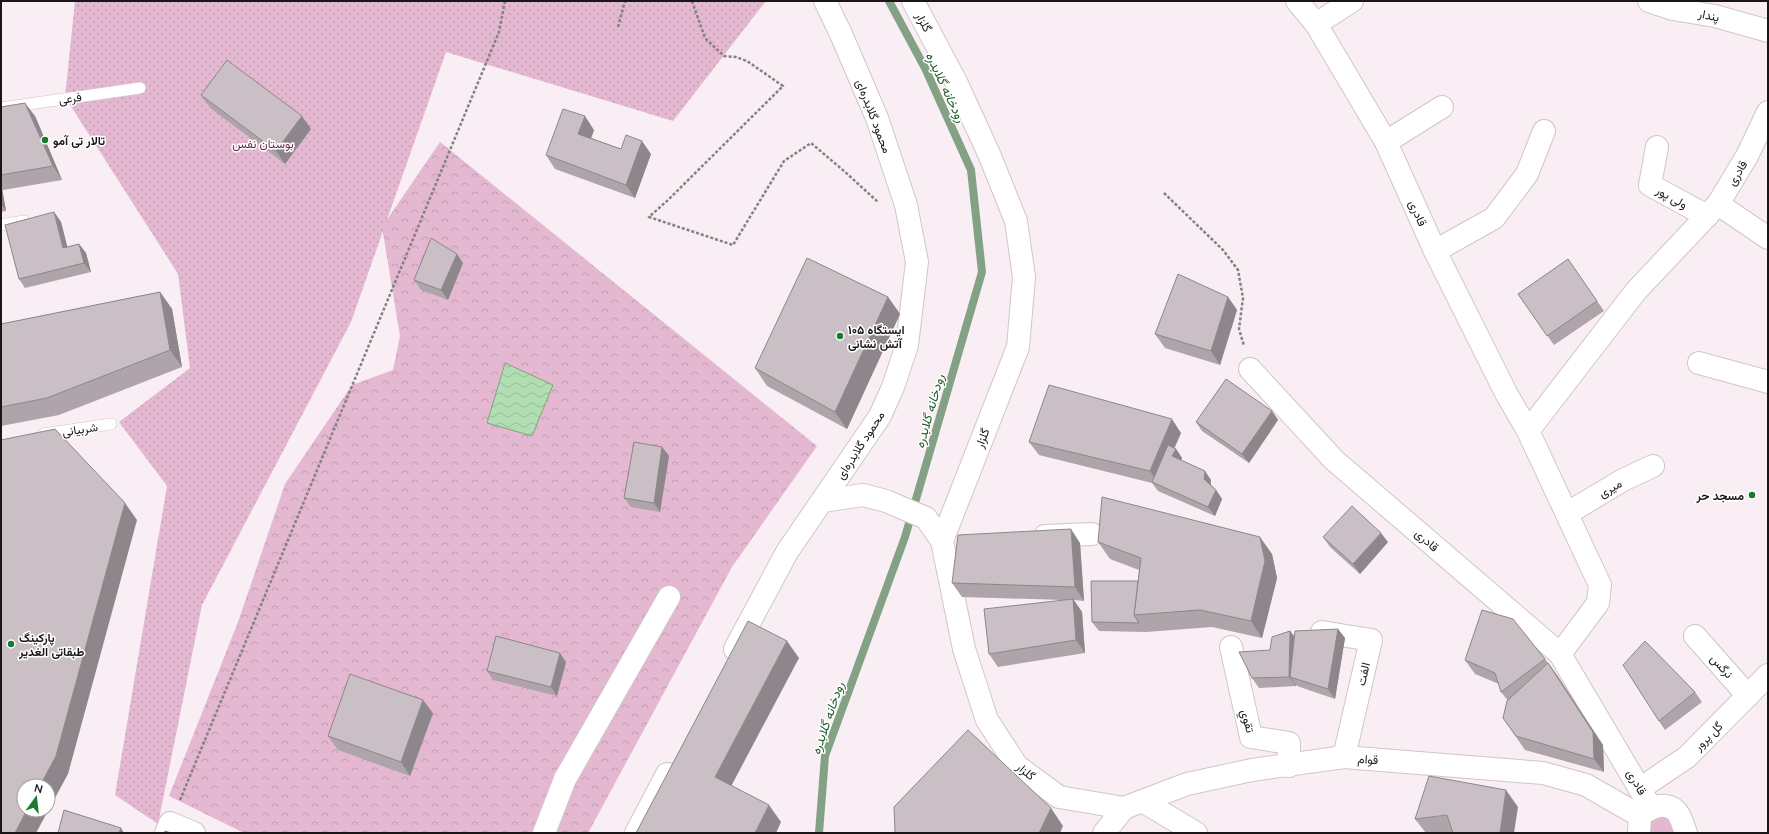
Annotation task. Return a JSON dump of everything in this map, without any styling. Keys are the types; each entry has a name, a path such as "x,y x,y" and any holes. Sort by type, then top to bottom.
{"street":[{"name":"محمود گلابدره‌ای","path":"727,664 787,552 880,416 893,387 907,345 917,262 906,205 877,118 841,34 825,1"},
{"name":"گلزار","path":"912,1 957,84 990,154 1016,221 1024,277 1018,347 942,541 964,649 987,720 1017,766 1059,797 1134,805"},
{"name":"قادری","path":"1297,1 1316,24 1386,142 1435,251 1506,393 1528,431 1568,512 1600,585 1598,603 1560,654"},
{"path":"1316,24 1352,1"},
{"name":"پندار","path":"1649,1 1674,9 1715,16 1768,31"},
{"path":"1386,142 1442,107"},
{"name":"قادری","path":"1528,431 1636,291 1712,210 1747,156 1768,112"},
{"path":"1435,251 1494,218 1527,174 1544,131"},
{"name":"ولی پور","path":"1657,147 1650,185 1712,210"},
{"path":"1712,210 1768,238"},
{"path":"1699,363 1768,382"},
{"name":"قادری","path":"1250,369 1334,460 1560,654 1641,788 1643,819"},
{"name":"میری","path":"1568,512 1623,480 1653,466"},
{"path":"823,501 863,495 886,501 926,518 942,541 965,540"},
{"path":"1029,537 1092,534"},
{"path":"544,833 565,779 669,597"},
{"name":"الفت","path":"1322,632 1371,640 1344,757"},
{"name":"نرگس","path":"1695,636 1748,696"},
{"name":"تقوي","path":"1231,647 1251,737 1289,743 1289,766"},
{"name":"گل پرور","path":"1641,788 1687,756 1768,675"},
{"path":"636,833 677,756"},
{"name":"قوام","path":"1104,833 1134,805 1187,784 1252,770 1289,766 1344,757 1543,773 1586,785 1643,819"},
{"path":"1134,805 1196,833"},
{"path":"1643,819 1661,806 1670,807 1675,810 1686,833"},
{"path":"166,833 170,823 194,833"}],"lane":[{"name":"فرعی","path":"1,108 140,88"},
{"path":"1,225 36,219"},
{"name":"شربیانی","path":"32,436 111,424"}],"path":[{"path":"185,788 499,32 505,1"},
{"path":"618,27 625,1"},
{"path":"692,1 706,38 724,56 736,57 747,61 783,86 649,217 733,245 784,160 811,143 879,204"},
{"path":"1164,193 1223,250 1238,270 1243,298 1239,329 1250,369"}],"green space":[{"name":"بوستان نفس","path":"75,1 766,1 673,121 446,52 351,322 202,605 158,824 115,795 167,486 119,422 190,368 178,274 65,97"},
{"path":"440,142 817,446 732,567 588,833 244,833 169,796 238,622 285,484 352,385 393,370 400,336 382,227"},
{"path":"1654,812 1669,818 1674,833 1648,833 1650,817"}],"water":[{"path":"505,363 553,385 532,436 487,423"}],"building":[{"path":"227,60 302,116 276,151 201,95"},
{"path":"25,103 53,166 1,175 1,107"},
{"path":"563,109 585,116 578,134 621,149 626,135 642,141 626,185 546,155"},
{"path":"54,212 63,248 79,244 84,263 19,279 5,225"},
{"path":"431,238 457,254 441,290 414,280"},
{"path":"807,258 888,297 835,412 755,368"},
{"path":"1568,259 1597,301 1547,336 1518,294"},
{"path":"1178,274 1228,297 1211,351 1155,334"},
{"path":"160,292 170,350 47,398 1,407 1,324"},
{"path":"1226,379 1272,411 1242,454 1196,422"},
{"path":"1049,385 1172,419 1150,471 1029,442"},
{"path":"55,429 125,503 56,756 44,778 16,778 16,818 23,818 15,833 1,833 1,440"},
{"path":"634,442 662,447 654,503 624,498"},
{"path":"1168,445 1176,449 1172,456 1205,471 1204,479 1216,490 1208,507 1152,482"},
{"path":"1102,497 1260,537 1265,561 1251,621 1200,610 1134,615 1141,558 1098,542"},
{"path":"1352,506 1381,533 1353,564 1323,537"},
{"path":"1071,529 1075,587 952,583 958,535"},
{"path":"1091,581 1138,581 1134,615 1139,623 1092,622"},
{"path":"1073,599 1076,640 989,654 984,609"},
{"path":"1482,610 1513,619 1545,659 1501,692 1495,673 1465,660"},
{"path":"748,621 787,641 715,777 769,805 755,833 636,833"},
{"path":"1338,629 1328,689 1290,677 1295,631"},
{"path":"1290,631 1289,677 1252,678 1239,652 1270,650 1272,637"},
{"path":"496,636 560,653 551,687 487,671"},
{"path":"1645,641 1695,692 1659,721 1623,665"},
{"path":"1548,663 1593,732 1594,759 1516,736 1503,718 1507,701"},
{"path":"350,674 423,700 401,762 328,736"},
{"path":"968,730 1051,808 1039,833 895,833 894,807"},
{"path":"1429,776 1506,790 1500,833 1453,833 1447,815 1415,819"},
{"path":"64,810 121,828 119,833 58,833"}],"waterway":[{"name":"رودخانه گلابدره","path":"819,833 825,756 905,537 982,272 971,170 925,68 889,1"}],"place":[{"name":"تالار تی آمو","path":"45,140"},
{"name":"ایستگاه ۱۰۵ آتش نشانی","path":"840,336"},
{"name":"مسجد حر","path":"1752,495"},
{"name":"پارکینگ طبقاتی الغدیر","path":"11,644"}]}
